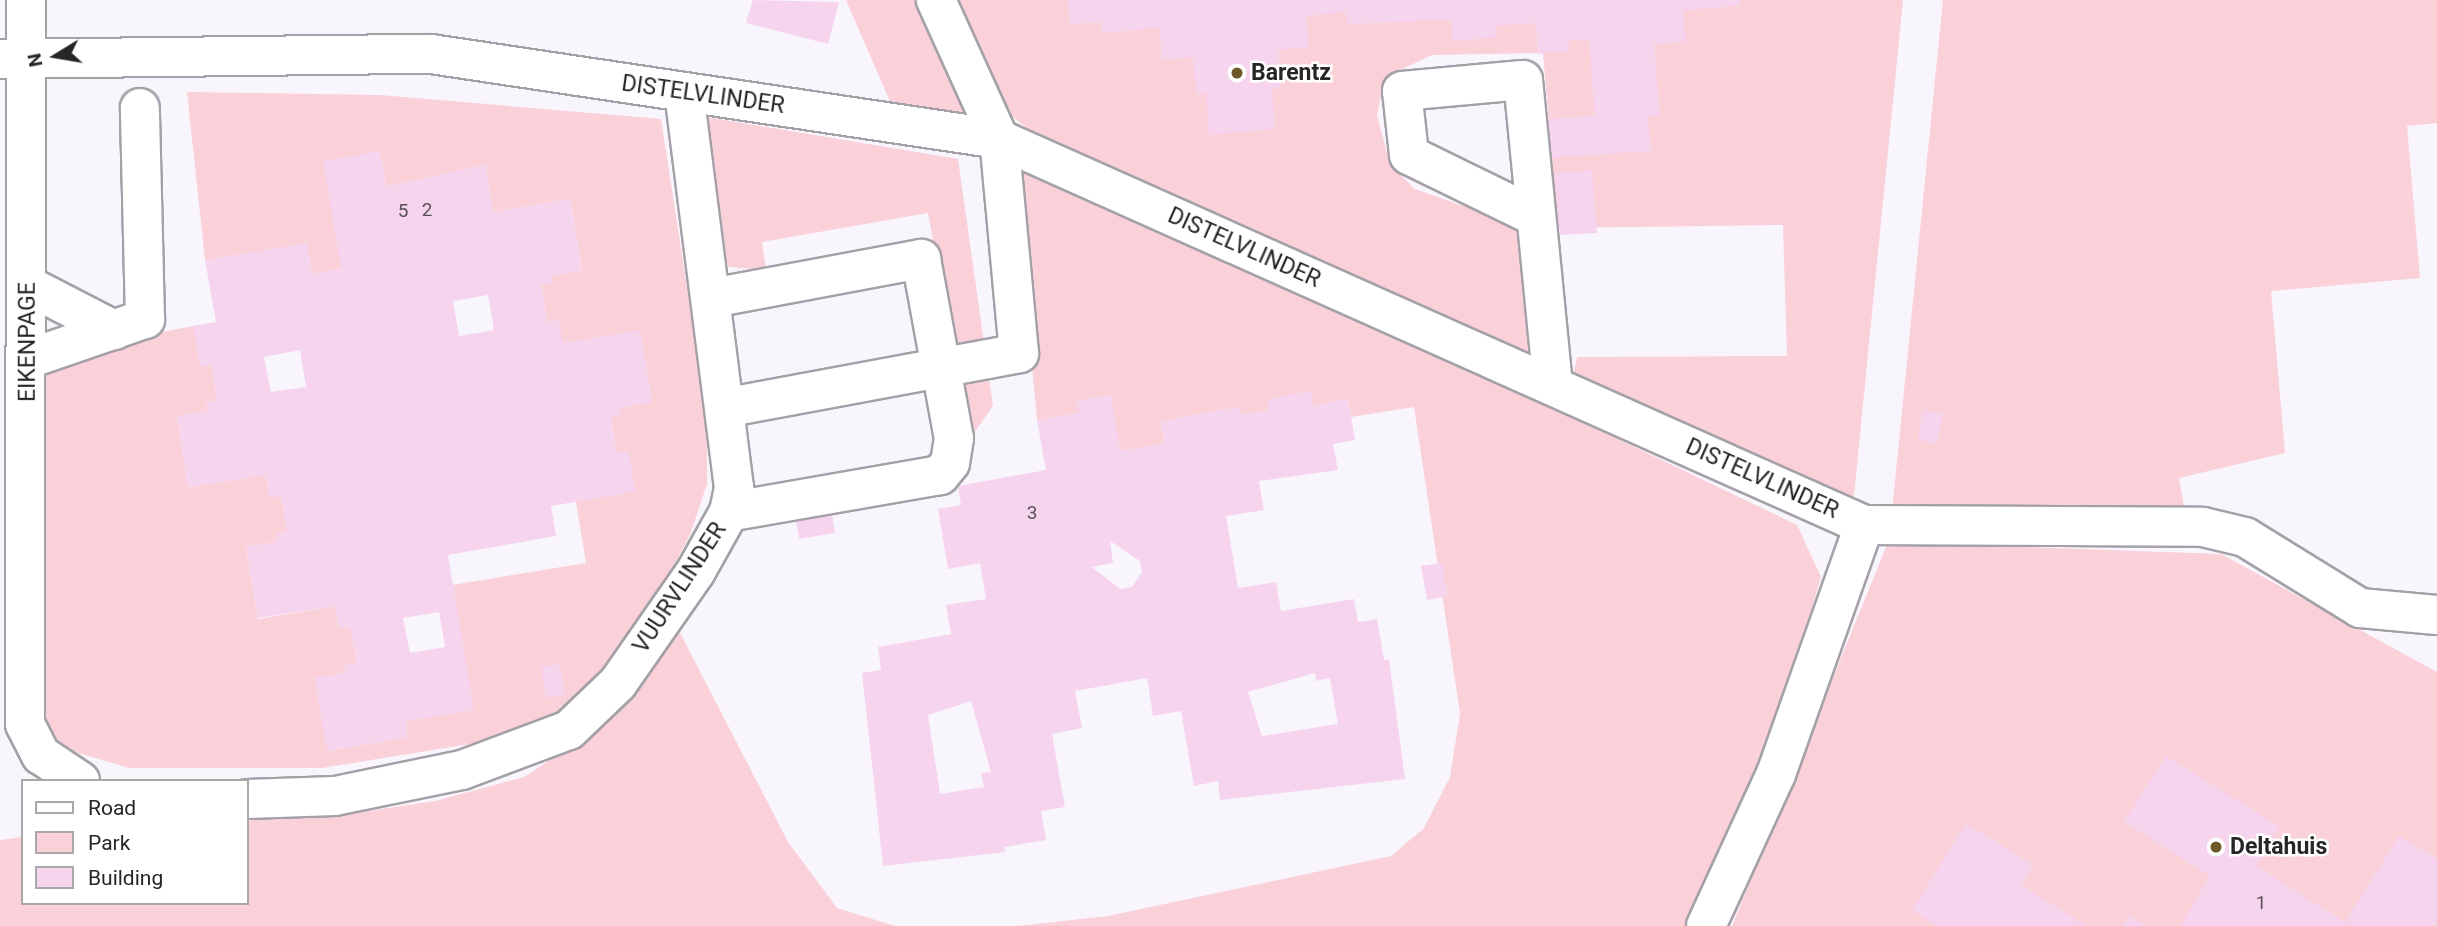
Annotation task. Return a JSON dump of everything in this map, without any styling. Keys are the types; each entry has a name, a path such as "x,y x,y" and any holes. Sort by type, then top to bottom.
{"lane":[{"name":"EIKENPAGE","path":"13,687 29,286 13,58 26,0"},
{"path":"729,407 1019,353 999,139 936,0"},
{"name":"DISTELVLINDER","path":"13,58 431,54 999,139 1864,525 2203,527 2245,537 2360,607 2437,615"},
{"name":"VUURVLINDER","path":"248,799 335,796 462,770 569,730 618,683 729,512 734,488 729,407 684,92"},
{"path":"28,359 145,319 140,108"},
{"path":"1536,217 1553,386"},
{"path":"712,298 921,259 954,438 950,463 940,475 729,512"},
{"path":"29,286 114,330"},
{"path":"1706,926 1776,774 1864,525"},
{"path":"13,687 41,755 77,779"}],"green space":[{"path":"846,0 920,0 961,88 966,114 892,106"},
{"path":"953,0 1903,0 1853,505 1573,377 1577,357 1787,356 1783,225 1558,228 1543,53 1432,55 1400,70 1382,91 1377,115 1390,165 1415,189 1523,227 1532,359 1028,129 1004,110"},
{"path":"1943,0 2437,0 2437,123 2407,126 2420,278 2271,291 2285,453 2179,478 2184,507 1892,511"},
{"path":"187,92 380,95 661,119 707,416 707,484 690,535 644,621 573,707 513,737 322,768 129,768 55,746 43,723 46,355 193,326 212,365 217,401 206,403 207,411 177,416 188,487 266,475 269,497 281,496 287,531 276,534 276,542 246,547 258,619 335,606 339,628 350,627 357,663 345,665 346,673 315,678 328,751 407,737 405,721 473,710 452,585 586,563 576,502 629,451 616,453 611,417 621,407 652,402 640,331 563,343 547,322 541,285 552,283 551,276 582,270 570,199 493,212 485,165 386,187 380,152 341,269 312,274 307,244 205,260"},
{"path":"700,116 958,159 993,406 971,437 928,213 762,242 766,270 729,267 716,250"},
{"path":"1014,168 1403,336 1797,525 1821,577 1771,751 1695,926 1018,926 1108,916 1391,856 1424,828 1450,777 1460,714 1414,407 1351,417 1348,399 1313,406 1310,392 1268,399 1269,410 1241,415 1239,407 1161,421 1164,444 1120,451 1110,395 1077,401 1079,413 1037,420"},
{"path":"1888,542 2221,554 2437,672 2437,926 1732,926"},
{"path":"675,623 788,842 837,908 895,926 0,926 0,840 21,837 21,905 248,905 248,820 335,816 435,801 524,777 603,725"}],"building":[{"path":"753,0 839,2 828,44 746,23"},
{"name":"Barentz","path":"1068,0 1740,0 1741,5 1683,11 1686,42 1654,44 1660,116 1648,117 1651,151 1550,158 1546,119 1595,116 1589,39 1569,40 1569,51 1538,54 1536,23 1496,26 1497,37 1453,41 1451,20 1347,24 1346,12 1306,16 1309,47 1278,50 1281,87 1272,88 1275,129 1209,135 1206,93 1196,94 1193,57 1162,60 1160,28 1102,33 1101,22 1070,24"},
{"path":"380,151 386,187 485,165 493,212 570,199 582,271 551,276 552,283 541,285 547,322 559,320 563,343 640,330 652,402 621,407 622,415 611,417 616,453 629,451 635,492 551,506 556,536 448,555 474,710 405,721 407,737 327,751 315,678 346,673 345,665 357,663 350,627 339,628 335,606 258,618 246,547 276,542 276,534 287,531 281,496 269,498 266,475 188,487 177,416 207,411 206,403 217,401 212,365 200,367 193,326 216,322 205,260 307,243 312,274 341,269 323,161","holes":["488,295 494,330 459,336 453,301","300,350 306,387 271,392 264,357","439,612 445,647 410,653 403,618"]},
{"path":"1592,170 1597,233 1560,235 1555,173"},
{"path":"1311,391 1313,406 1348,399 1355,440 1333,444 1338,470 1259,481 1264,510 1226,516 1238,588 1276,582 1281,611 1354,599 1358,622 1377,619 1384,660 1389,659 1405,779 1220,800 1218,781 1194,786 1181,711 1153,716 1147,678 1075,691 1082,728 1052,734 1065,807 1041,811 1046,840 1004,847 1005,852 883,866 862,673 881,670 878,647 951,634 946,605 986,599 980,563 948,569 938,509 961,505 958,486 1046,470 1037,420 1079,413 1076,401 1111,395 1120,451 1164,444 1161,421 1239,407 1241,415 1269,410 1268,399","holes":["1110,541 1140,561 1142,572 1132,587 1120,589 1092,567 1113,563","1315,673 1316,681 1330,678 1338,724 1262,736 1248,692","971,701 991,772 981,773 984,787 940,794 928,715"]},
{"path":"1923,410 1943,413 1937,444 1918,440"},
{"path":"830,502 835,533 799,539 794,508"},
{"path":"1442,563 1448,596 1427,600 1421,566"},
{"path":"560,664 565,694 546,698 541,667"},
{"name":"Deltahuis","path":"2166,756 2280,827 2256,866 2345,922 2399,836 2437,859 2437,926 2180,926 2210,876 2124,822"},
{"path":"1966,823 2033,865 2021,885 2087,926 1937,926 1912,910"},
{"path":"2129,915 2146,926 2123,926"}],"place":[{"name":"Barentz","path":"1237,73"},
{"name":"Deltahuis","path":"2216,847"}]}
